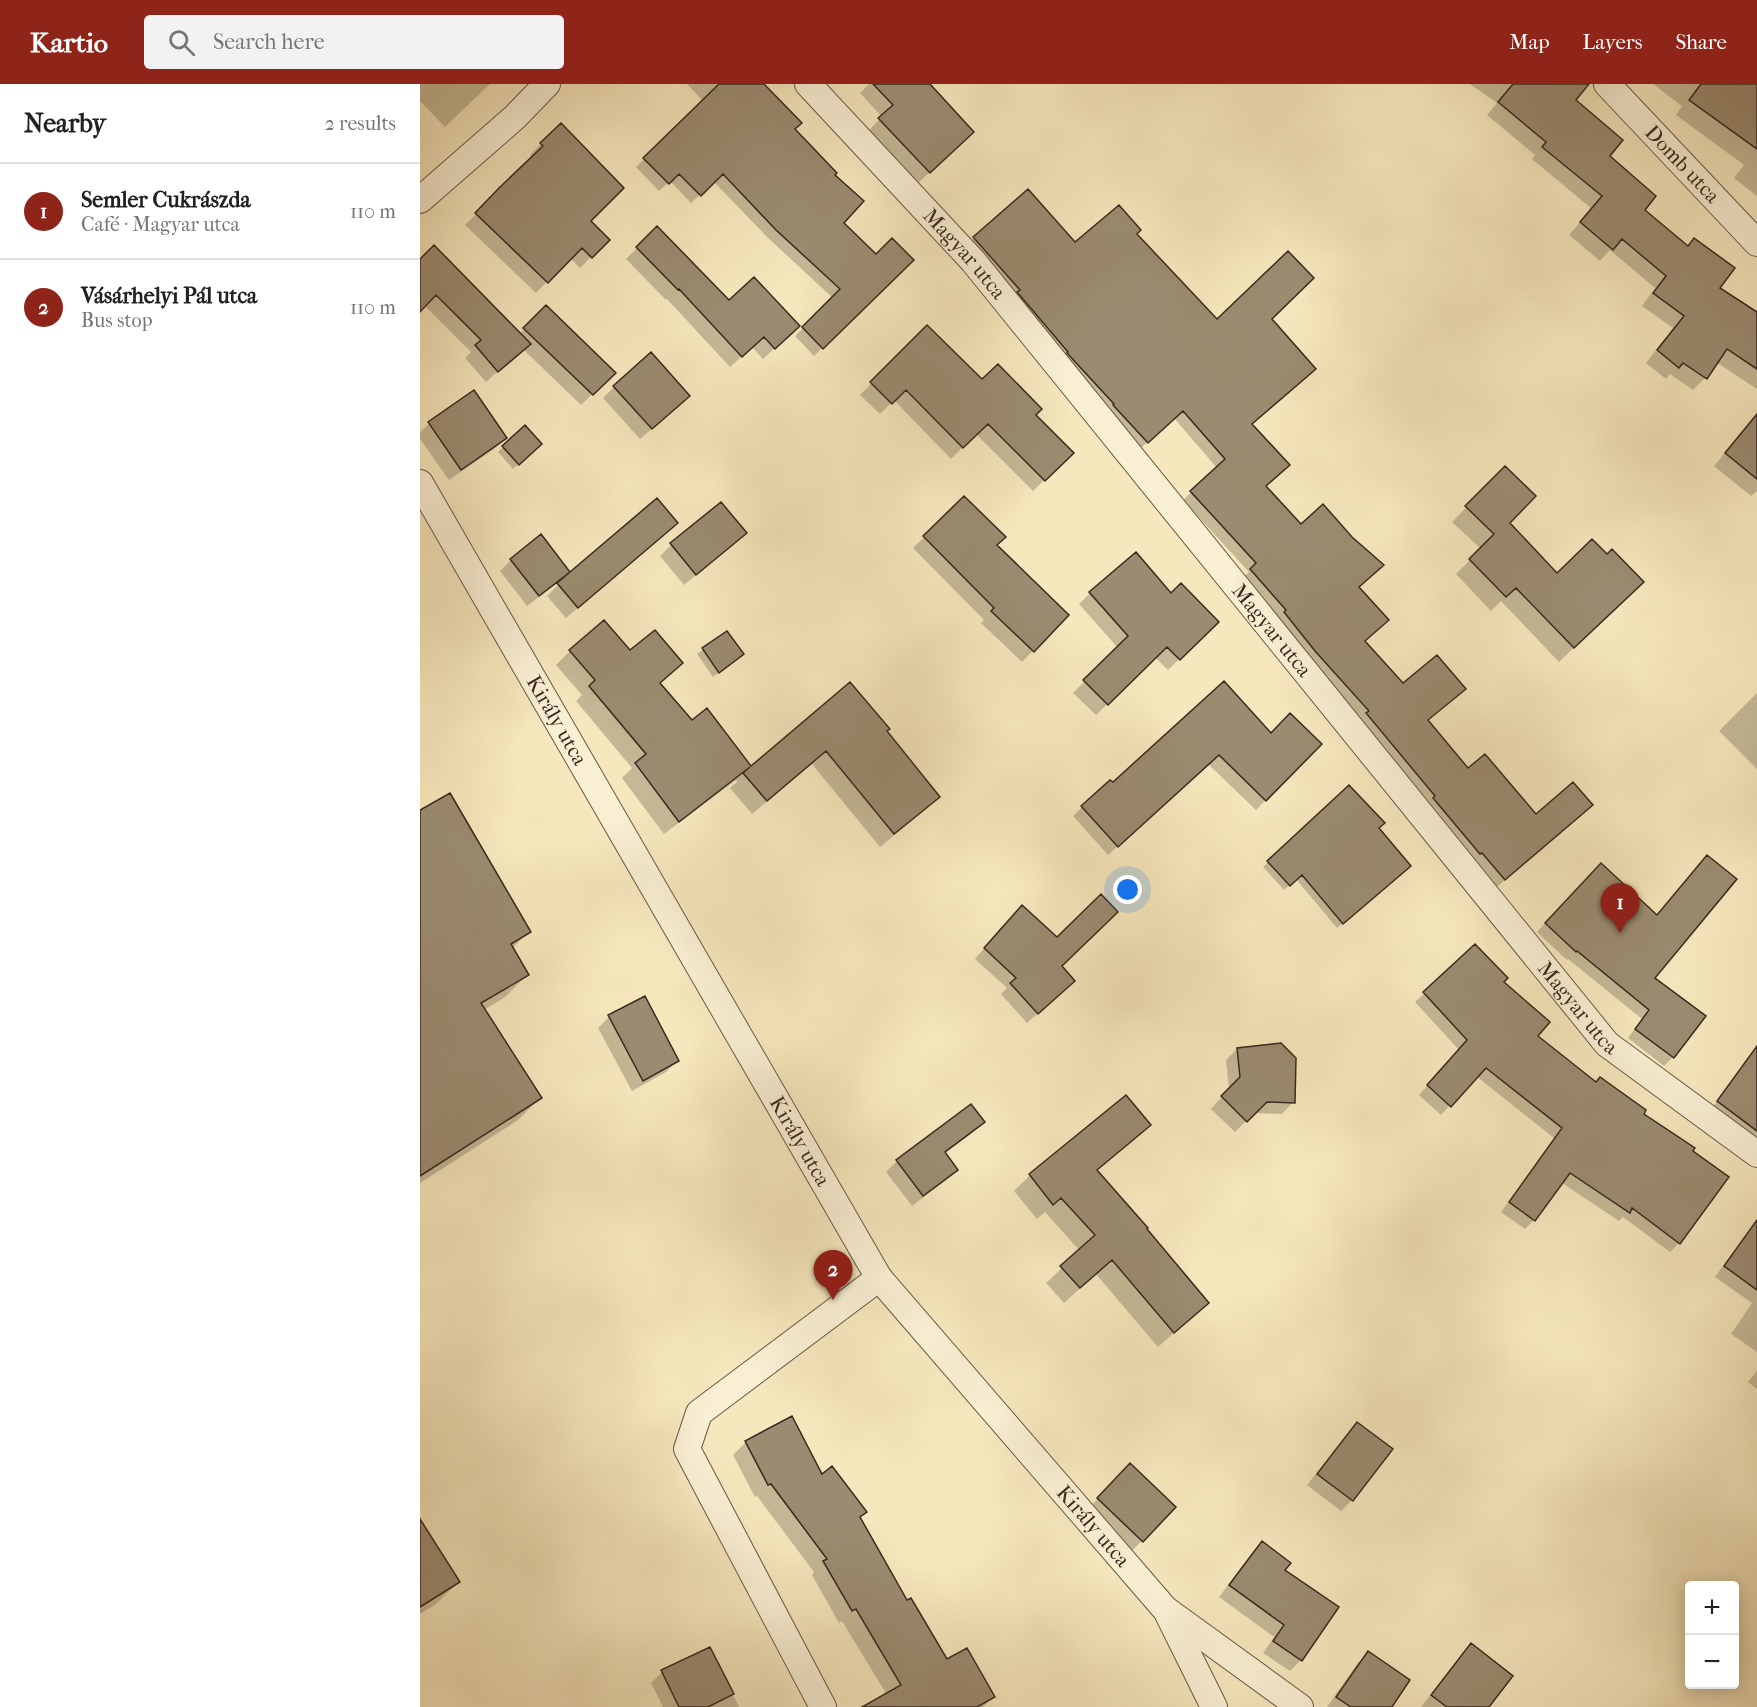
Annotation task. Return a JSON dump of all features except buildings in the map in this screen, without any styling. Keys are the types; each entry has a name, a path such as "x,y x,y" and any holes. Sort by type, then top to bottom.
{"street":[{"path":"420,200 515,117 547,84"},
{"name":"Magyar utca","path":"808,84 973,261 1607,1044 1757,1154"},
{"name":"Domb utca","path":"1608,84 1757,243"},
{"name":"Király utca","path":"420,483 879,1278 1165,1609 1300,1707"},
{"path":"823,1707 687,1449 699,1413 879,1278"},
{"path":"1165,1609 1214,1707"}],"place":[{"name":"Semler Cukrászda","path":"1620,933"},
{"name":"Vásárhelyi Pál utca","path":"833,1300"}]}
